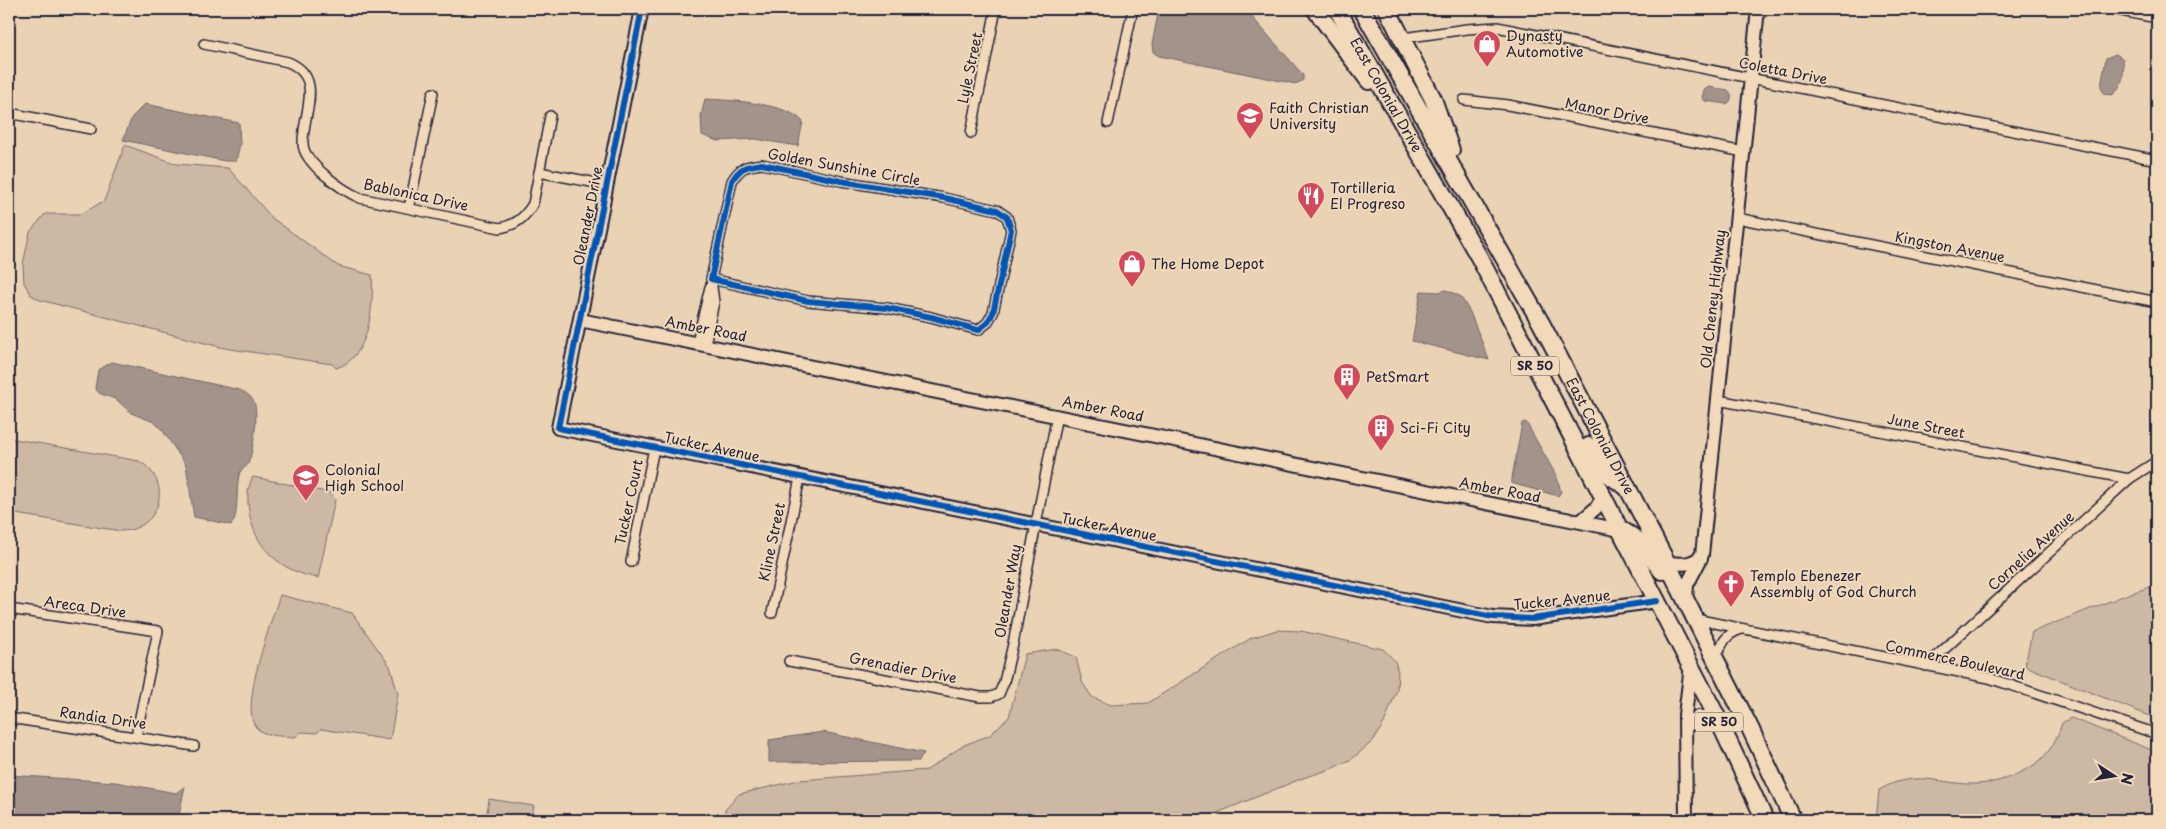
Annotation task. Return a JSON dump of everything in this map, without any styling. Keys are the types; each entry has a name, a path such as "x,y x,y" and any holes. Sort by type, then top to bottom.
{"highway":[{"path":"1315,9 1402,124"},
{"name":"East Colonial Drive","path":"1337,9 1479,257 1717,717 1765,820"},
{"name":"East Colonial Drive","path":"1362,9 1541,323 1667,563 1793,820"},
{"path":"1387,9 1434,98 1463,186"},
{"path":"1479,257 1502,277 1541,323"},
{"path":"1549,392 1560,395 1603,471 1625,486"},
{"path":"1620,530 1638,540 1690,609"},
{"path":"1753,793 1772,820"}],"street":[{"name":"Oleander Drive","path":"558,428 642,9"},
{"name":"Lyle Street","path":"971,134 996,9"},
{"path":"1108,122 1133,9"},
{"name":"Old Cheney Highway","path":"1702,555 1758,9"},
{"path":"2111,9 2157,18"},
{"name":"Coletta Drive","path":"1403,38 1472,28 1497,27 2157,160"},
{"name":"Bablonica Drive","path":"204,44 288,62 301,67 307,79 310,94 303,145 308,158 344,192 360,198 500,228 514,226 526,215 533,204 550,116"},
{"path":"409,208 433,93"},
{"name":"Manor Drive","path":"1464,100 1508,105 1744,152"},
{"path":"9,113 91,129"},
{"name":"Golden Sunshine Circle","path":"701,343 711,279 732,181 739,170 748,166 762,164 841,181 944,198 997,210 1007,217 1011,230 992,313 987,323 978,330 913,313 879,307 808,301 711,279"},
{"path":"540,172 607,185"},
{"name":"Kingston Avenue","path":"1737,218 2157,302"},
{"name":"Amber Road","path":"580,320 1620,530"},
{"name":"June Street","path":"1718,400 2129,479"},
{"name":"Oleander Way","path":"1004,682 1057,415"},
{"name":"Tucker Avenue","path":"558,428 1492,617 1532,619 1657,601"},
{"name":"Tucker Court","path":"631,562 654,448"},
{"name":"Cornelia Avenue","path":"1926,666 2129,479 2157,461"},
{"name":"Kline Street","path":"772,613 800,478"},
{"path":"1581,521 1596,508 1603,497"},
{"path":"1667,563 1686,564 1696,562 1702,555"},
{"path":"1690,609 1687,585 1702,555"},
{"name":"Areca Drive","path":"9,609 158,631 136,736"},
{"name":"Commerce Boulevard","path":"1690,609 1742,629 1989,678 2157,734"},
{"path":"1715,659 1724,638 1731,632 1742,629"},
{"name":"Grenadier Drive","path":"790,661 980,697 991,697 999,694 1004,682"},
{"path":"1686,820 1686,727 1690,666"},
{"path":"1686,727 1698,717 1717,717"},
{"name":"Randia Drive","path":"9,718 194,746"}],"shaded area":[{"path":"1159,9 1245,9 1303,75 1303,80 1296,84 1159,56 1153,52 1152,44"},
{"path":"2116,54 2123,59 2121,84 2112,95 2104,94 2101,87 2106,58"},
{"path":"1709,87 1728,90 1731,94 1731,100 1727,104 1705,101 1702,98 1704,90"},
{"path":"705,99 758,104 796,116 803,122 798,146 755,139 717,141 702,135 701,116"},
{"path":"145,104 239,123 240,144 236,161 225,161 123,140 132,117"},
{"path":"125,145 177,164 228,168 272,218 338,266 372,275 372,300 368,329 356,354 347,363 336,368 332,364 224,348 40,300 31,295 24,283 23,264 30,232 45,214 81,214 104,201"},
{"path":"1446,290 1460,296 1470,312 1489,360 1412,341 1421,291 1439,292"},
{"path":"112,362 240,390 253,400 256,424 253,442 248,464 240,472 236,515 231,525 194,517 186,465 163,431 154,422 131,413 117,400 99,393 95,388 98,370"},
{"path":"1526,422 1557,477 1561,492 1558,496 1511,483 1522,423"},
{"path":"9,438 139,461 150,470 157,480 159,492 154,514 135,529 121,531 9,513"},
{"path":"253,477 331,493 335,500 318,578 305,575 282,564 264,547 252,524 249,511 248,493"},
{"path":"2157,585 2157,719 2025,666 2032,632 2128,594"},
{"path":"280,595 352,613 390,666 398,694 390,740 321,729 317,733 301,732 295,737 268,734 258,730 251,715 254,681"},
{"path":"1277,630 1301,631 1383,649 1395,661 1398,672 1397,690 1384,723 1373,741 1352,759 1200,820 725,820 725,810 739,794 799,780 927,770 964,745 990,735 1009,717 1025,654 1057,649 1076,657 1082,682 1092,697 1111,705 1148,703 1251,638"},
{"path":"2071,718 2157,752 2157,820 1876,820 1879,790 1894,783 1907,780 1920,779 1972,784 1987,783 2010,777 2031,767 2043,757 2056,738 2062,723"},
{"path":"823,732 924,753 919,761 769,762 769,740"},
{"path":"9,775 115,782 176,793 185,786 178,820 9,820"},
{"path":"489,799 534,806 531,820 486,820"}],"cycle path":[{"path":"642,9 558,428 1493,617 1532,619 1657,601"},
{"path":"762,164 841,181 944,198 997,210 1007,217 1011,230 993,313 987,323 978,330 931,317 887,308 808,301 711,279 732,181 744,168 762,164"}],"place":[{"name":"Dynasty Automotive","path":"1487,68"},
{"name":"Faith Christian University","path":"1250,140"},
{"name":"Tortilleria El Progreso","path":"1311,220"},
{"name":"The Home Depot","path":"1132,288"},
{"name":"PetSmart","path":"1347,401"},
{"name":"Sci-Fi City","path":"1381,452"},
{"name":"Colonial High School","path":"306,502"},
{"name":"Templo Ebenezer Assembly of God Church","path":"1731,608"}]}
